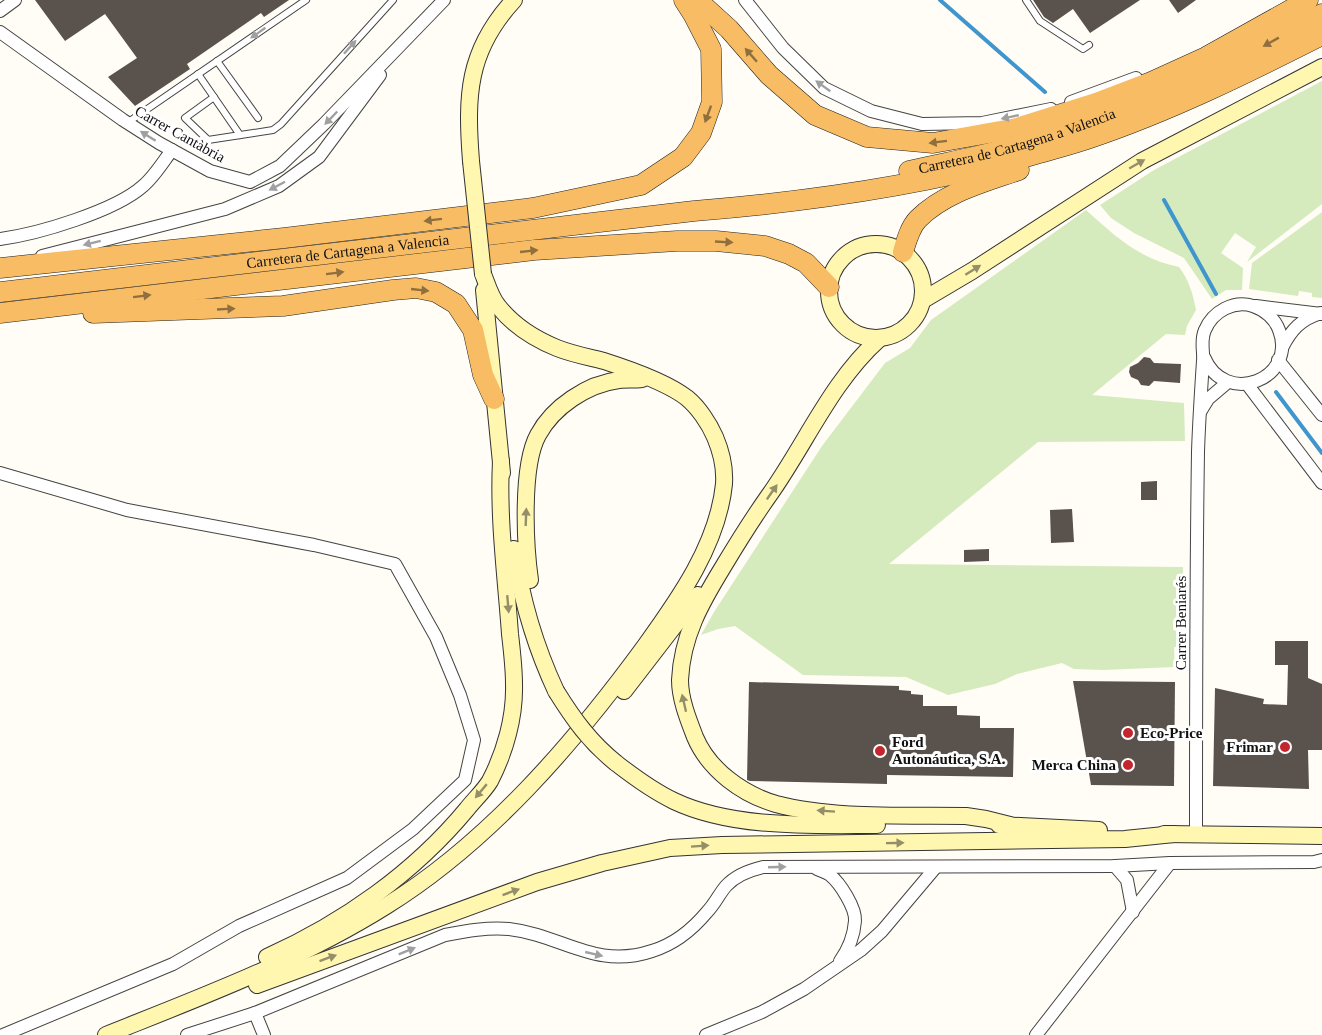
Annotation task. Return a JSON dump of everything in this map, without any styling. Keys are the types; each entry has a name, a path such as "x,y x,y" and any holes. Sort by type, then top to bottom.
{"highway":[{"path":"0,267 260,241 533,208 641,185 683,157 701,133 712,102 711,49 684,0"},
{"path":"697,0 729,29 769,75 815,115 867,137 933,143 1017,129 1096,103 1151,82 1206,57 1308,0"},
{"name":"Carretera de Cartagena a Valencia","path":"694,211 872,179 998,151 1136,104 1260,47 1322,14"},
{"name":"Carretera de Cartagena a Valencia","path":"0,292 694,211 793,202 897,187 953,175 1088,139 1146,118 1322,35"},
{"path":"903,252 917,220 940,202 970,188 1095,144 1146,118"},
{"path":"0,314 534,250 677,241 749,243 773,249 806,263 829,287"},
{"path":"0,314 200,311 284,306 416,288 436,292 456,304 473,330 483,375 494,399"}],"main road":[{"path":"514,0 500,15 482,42 472,73 469,110 471,161 494,399 517,573 534,638 542,662 556,691 595,747 649,788 699,811 724,816 784,823 828,825 1010,825 1174,834 1322,836"},
{"path":"923,300 972,271 1133,166 1322,68"},
{"path":"868,245 884,245 903,252 913,261 920,273 923,300 918,315 908,327 894,335 879,339 859,335 845,327 832,308 829,287 836,266 847,254 868,245"},
{"path":"106,1035 293,958 389,904 447,862 500,816 571,741 623,676 684,588 706,545 716,520 724,483 722,462 715,436 702,415 687,398 649,379 607,362 556,348 520,328 496,304 483,274"},
{"path":"571,741 599,719 641,672 739,540 791,464 855,363 879,339"},
{"path":"534,638 535,621 525,534 527,472 537,436 557,410 585,391 618,380 649,379"},
{"path":"99,1035 151,1007 278,952 329,926 373,896 422,855 454,824 488,783 504,748 514,686 500,499 501,461"},
{"path":"739,540 699,607 689,630 683,654 680,682 683,704 699,746 712,764 733,783 755,796 805,810 966,816 1010,825"},
{"path":"115,1035 146,1026 537,882 602,862 670,848 722,845 1125,839 1174,834"}],"street":[{"path":"0,11 15,0"},
{"name":"Carrer Cantàbria","path":"0,32 128,123 172,150 210,171 250,182 280,166 444,0"},
{"path":"745,0 783,48 824,88 872,111 922,124 982,123 1052,108 1160,69 1206,57"},
{"path":"0,267 225,209 279,186 319,157 412,33"},
{"path":"0,239 19,236 103,210 143,187 172,150"},
{"path":"1234,305 1321,314 1311,316 1296,326 1266,377 1247,384 1228,382 1214,373 1204,357 1203,334 1214,316 1223,309 1234,305"},
{"path":"1252,306 1265,312 1274,320 1281,335 1280,355 1322,415"},
{"name":"Carrer Beniarés","path":"1196,834 1199,412 1204,357"},
{"path":"1199,412 1208,399 1228,382"},
{"path":"1247,384 1322,483"},
{"path":"0,473 127,510 314,545 395,564 436,637 460,695 474,740 465,780 413,829 347,878 239,926 173,964 3,1035"},
{"path":"188,1035 255,1013 445,935 477,929 509,929 541,936 576,949 612,958 651,952 683,937 709,911 727,885 751,870 763,867 1115,866 1322,860"},
{"path":"1036,1035 1170,863"},
{"path":"1115,866 1127,880 1133,912"},
{"path":"813,867 829,874 843,890 856,918 846,953 833,969"},
{"path":"706,1035 762,1012 804,989 861,950 882,931 936,867"},
{"path":"255,1013 264,1035"}],"lane":[{"path":"128,123 306,0"},
{"path":"214,97 185,118 208,140 273,130 281,124 393,0"},
{"path":"1026,0 1040,21 1083,49 1089,45"},
{"path":"217,61 258,118"},
{"path":"198,74 240,135"}],"green space":[{"path":"1322,81 1322,204 1247,262 1256,247 1235,233 1221,253 1243,268 1242,290 1226,290 1212,299 1184,258 1134,233 1111,218 1100,205 1154,170"},
{"path":"1086,210 1128,245 1152,258 1179,267 1190,287 1196,310 1185,335 1166,334 1092,395 1184,403 1185,441 1038,442 889,564 1183,567 1182,647 1174,647 1175,667 1074,669 1062,663 1017,674 995,684 948,695 906,677 803,675 735,626 701,635 822,446 885,363 910,348 931,320"},
{"path":"1322,212 1322,298 1312,297 1312,293 1299,291 1298,296 1249,289 1252,263"}],"building":[{"path":"35,0 289,0 264,17 261,13 187,64 190,69 135,106 108,77 137,58 105,14 65,41"},
{"path":"1033,0 1140,0 1090,33 1073,9 1053,23 1044,17"},
{"path":"1169,0 1196,0 1178,13"},
{"path":"1144,357 1150,358 1154,363 1181,364 1180,383 1154,381 1149,386 1141,385 1138,380 1131,377 1129,372 1130,367"},
{"path":"1157,481 1157,500 1141,500 1141,482"},
{"path":"1072,509 1074,542 1051,543 1050,510"},
{"path":"989,549 989,561 964,562 964,550"},
{"path":"1275,641 1308,641 1308,678 1322,684 1322,750 1308,750 1309,789 1213,786 1215,688 1264,699 1263,704 1287,705 1288,665 1275,665"},
{"name":"Eco-Price","path":"1073,681 1175,682 1174,786 1091,785"},
{"name":"Ford Autonáutica, S.A.","path":"749,682 899,686 899,690 923,695 923,706 957,706 957,715 980,716 980,728 1014,728 1013,777 887,775 887,784 747,780"}],"waterway":[{"path":"940,0 1045,92"},
{"path":"1164,200 1216,294"},
{"path":"1276,392 1322,453"}],"place":[{"name":"Eco-Price","path":"1128,733"},
{"name":"Frimar","path":"1285,747"},
{"name":"Ford Autonáutica, S.A.","path":"880,751"},
{"name":"Merca China","path":"1128,765"}]}
